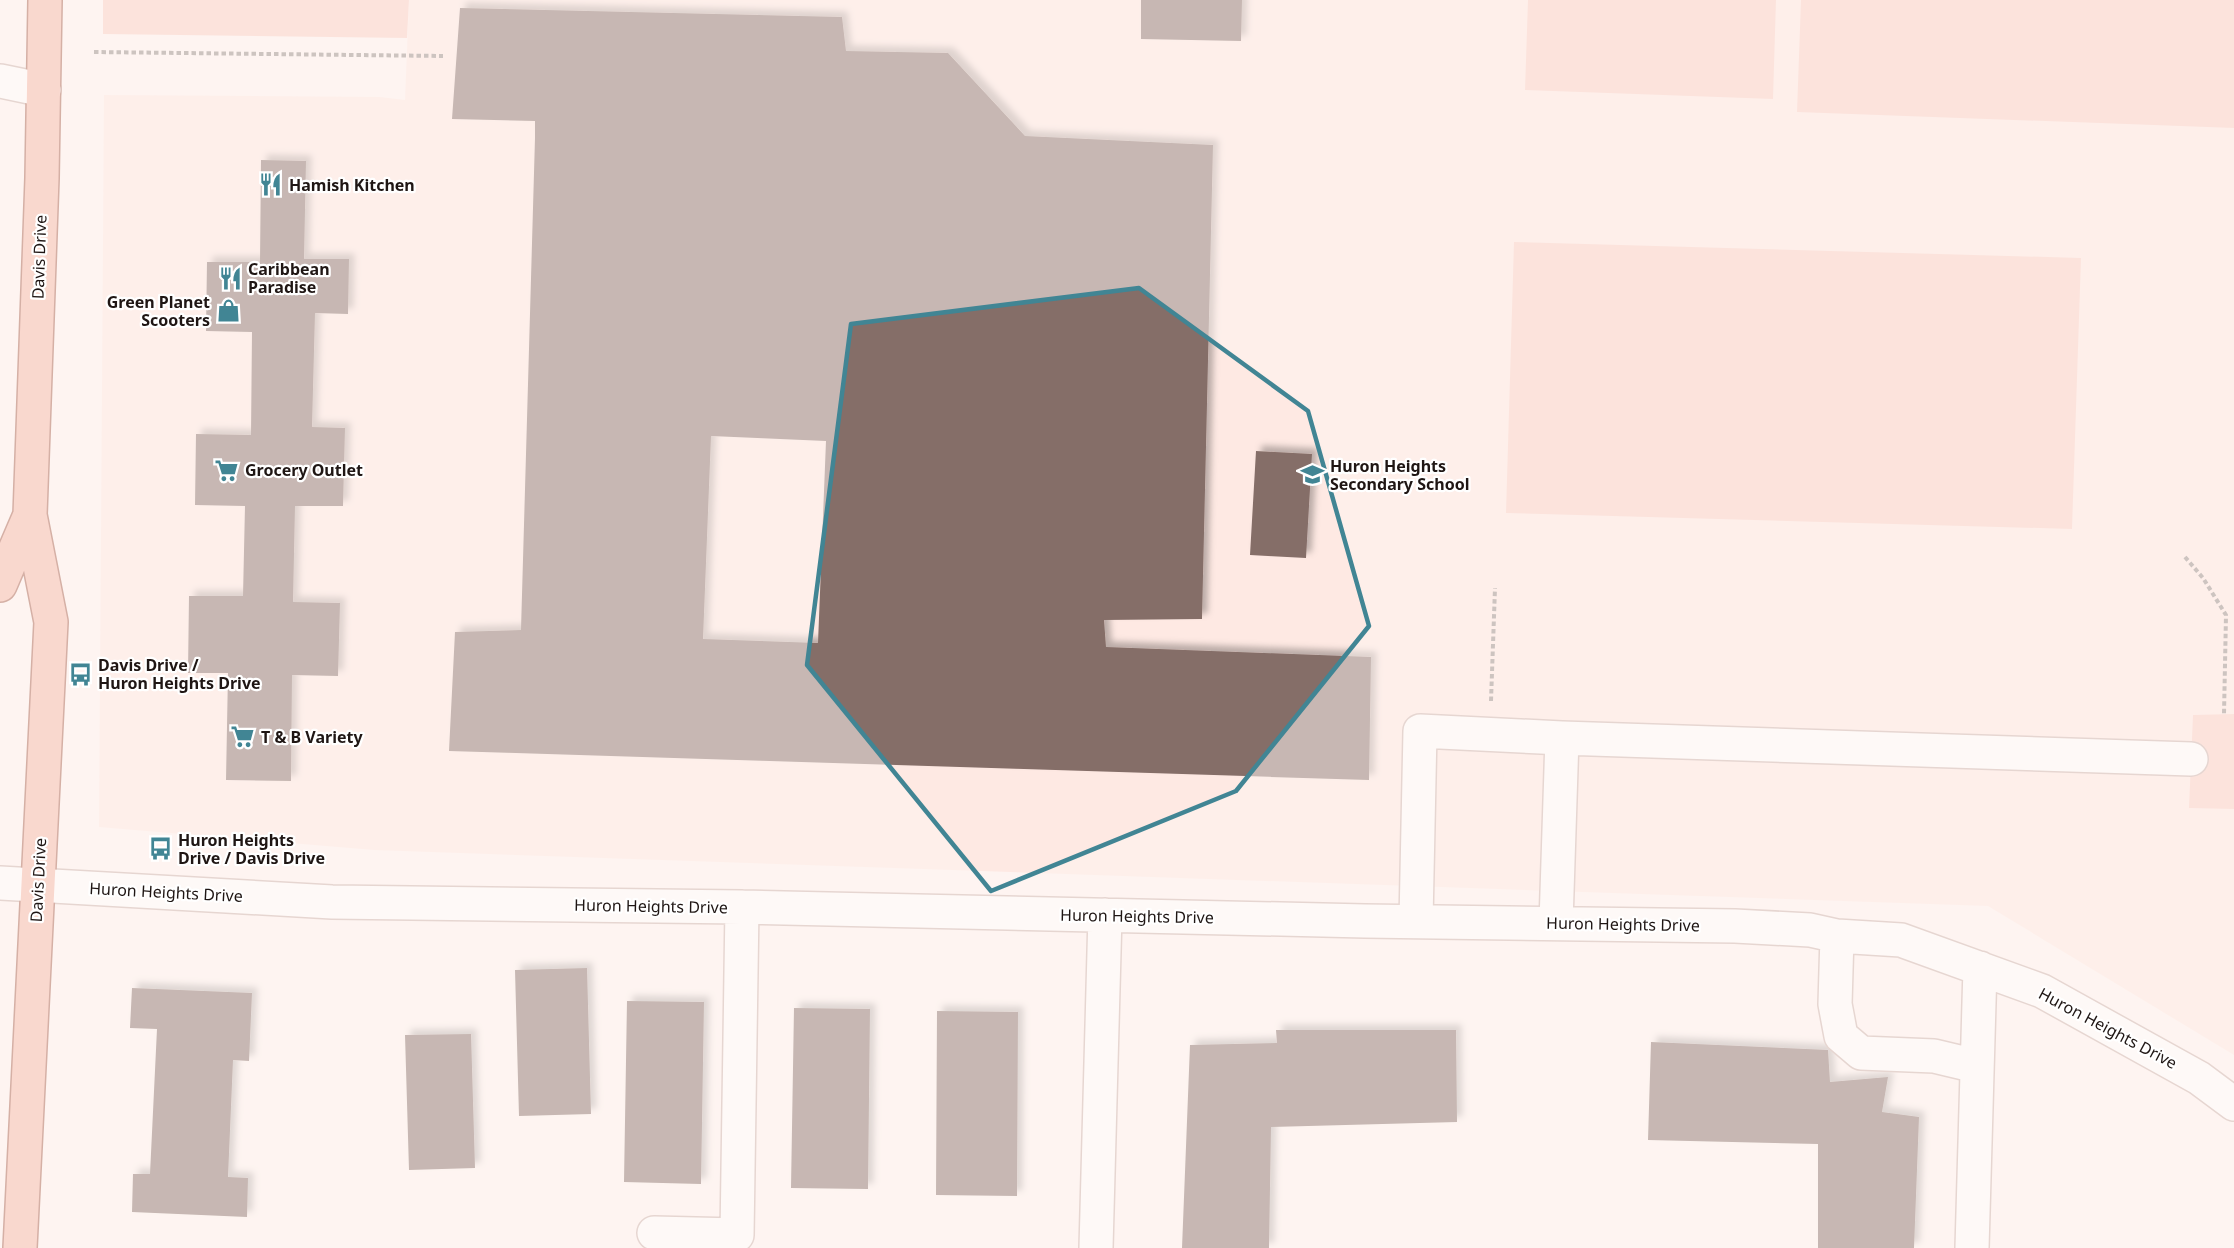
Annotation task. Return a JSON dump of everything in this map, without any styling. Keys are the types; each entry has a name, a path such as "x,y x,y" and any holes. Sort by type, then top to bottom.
{"main road":[{"name":"Davis Drive","path":"20,1248 51,622 30,514 45,0"},
{"name":"Davis Drive","path":"0,585 30,514"}],"street":[{"path":"0,81 44,90"},
{"path":"1416,921 1420,731 1562,738 2191,759"},
{"path":"1556,923 1562,738"},
{"name":"Huron Heights Drive","path":"0,883 332,902 742,907 1735,926 1810,930 1837,936 1901,940 2042,991 2199,1078 2234,1104"},
{"path":"654,1233 736,1235 742,907"},
{"path":"1096,1248 1105,915"},
{"path":"1837,936 1835,1004 1841,1036 1861,1053 1934,1056 1976,1066"},
{"path":"1972,1248 1980,968"}],"path":[{"path":"94,52 443,56"},
{"path":"2185,557 2203,578 2226,615 2224,714"},
{"path":"1493,675 1495,588"}],"highlighted area":[{"path":"1139,288 1308,411 1369,626 1236,791 991,891 807,665 851,324"}],"shaded area":[{"path":"103,0 409,0 407,38 103,34"},
{"name":"Huron Heights Secondary School","path":"409,0 2234,0 2234,1055 1988,906 374,850 99,827 104,95 380,97 405,100"},
{"path":"1528,0 1776,0 1773,99 1525,90"},
{"path":"1801,0 2234,0 2234,128 1797,112"},
{"path":"1514,242 2081,258 2072,529 1506,513"},
{"path":"2234,714 2234,809 2189,808 2193,715"}],"building":[{"path":"1141,0 1242,0 1241,41 1141,39"},
{"path":"460,8 842,17 846,51 948,53 1025,136 1213,145 1202,619 1104,620 1106,647 1371,657 1369,780 449,751 455,632 521,630 535,138 535,121 452,119","holes":["711,436 826,441 818,643 703,639"]},
{"path":"261,160 306,161 304,259 349,259 348,314 315,313 312,427 345,428 343,506 295,506 293,602 340,603 338,676 292,675 291,781 226,780 228,673 188,673 189,596 243,596 245,506 195,505 196,434 251,435 252,332 206,331 207,262 260,262"},
{"path":"1256,451 1312,454 1306,558 1250,555"},
{"path":"587,968 591,1114 519,1116 515,970"},
{"path":"132,988 252,993 249,1061 233,1060 228,1177 248,1178 247,1217 132,1212 133,1174 150,1174 157,1029 130,1028"},
{"path":"627,1001 704,1002 701,1184 624,1182"},
{"path":"794,1008 870,1009 868,1189 791,1188"},
{"path":"937,1011 1018,1012 1017,1196 936,1195"},
{"path":"1276,1030 1456,1030 1457,1122 1271,1127 1269,1248 1182,1248 1190,1045 1277,1043"},
{"path":"471,1034 475,1168 409,1170 405,1035"},
{"path":"1651,1042 1828,1050 1830,1082 1888,1077 1882,1112 1919,1117 1914,1248 1818,1248 1818,1144 1648,1140"}],"place":[{"name":"Hamish Kitchen","path":"271,185"},
{"name":"Caribbean Paradise","path":"230,278"},
{"name":"Green Planet Scooters","path":"228,311"},
{"name":"Grocery Outlet","path":"227,470"},
{"name":"Huron Heights Secondary School","path":"1312,475"},
{"name":"Davis Drive / Huron Heights Drive","path":"80,674"},
{"name":"T & B Variety","path":"243,737"},
{"name":"Huron Heights Drive / Davis Drive","path":"160,849"}]}
